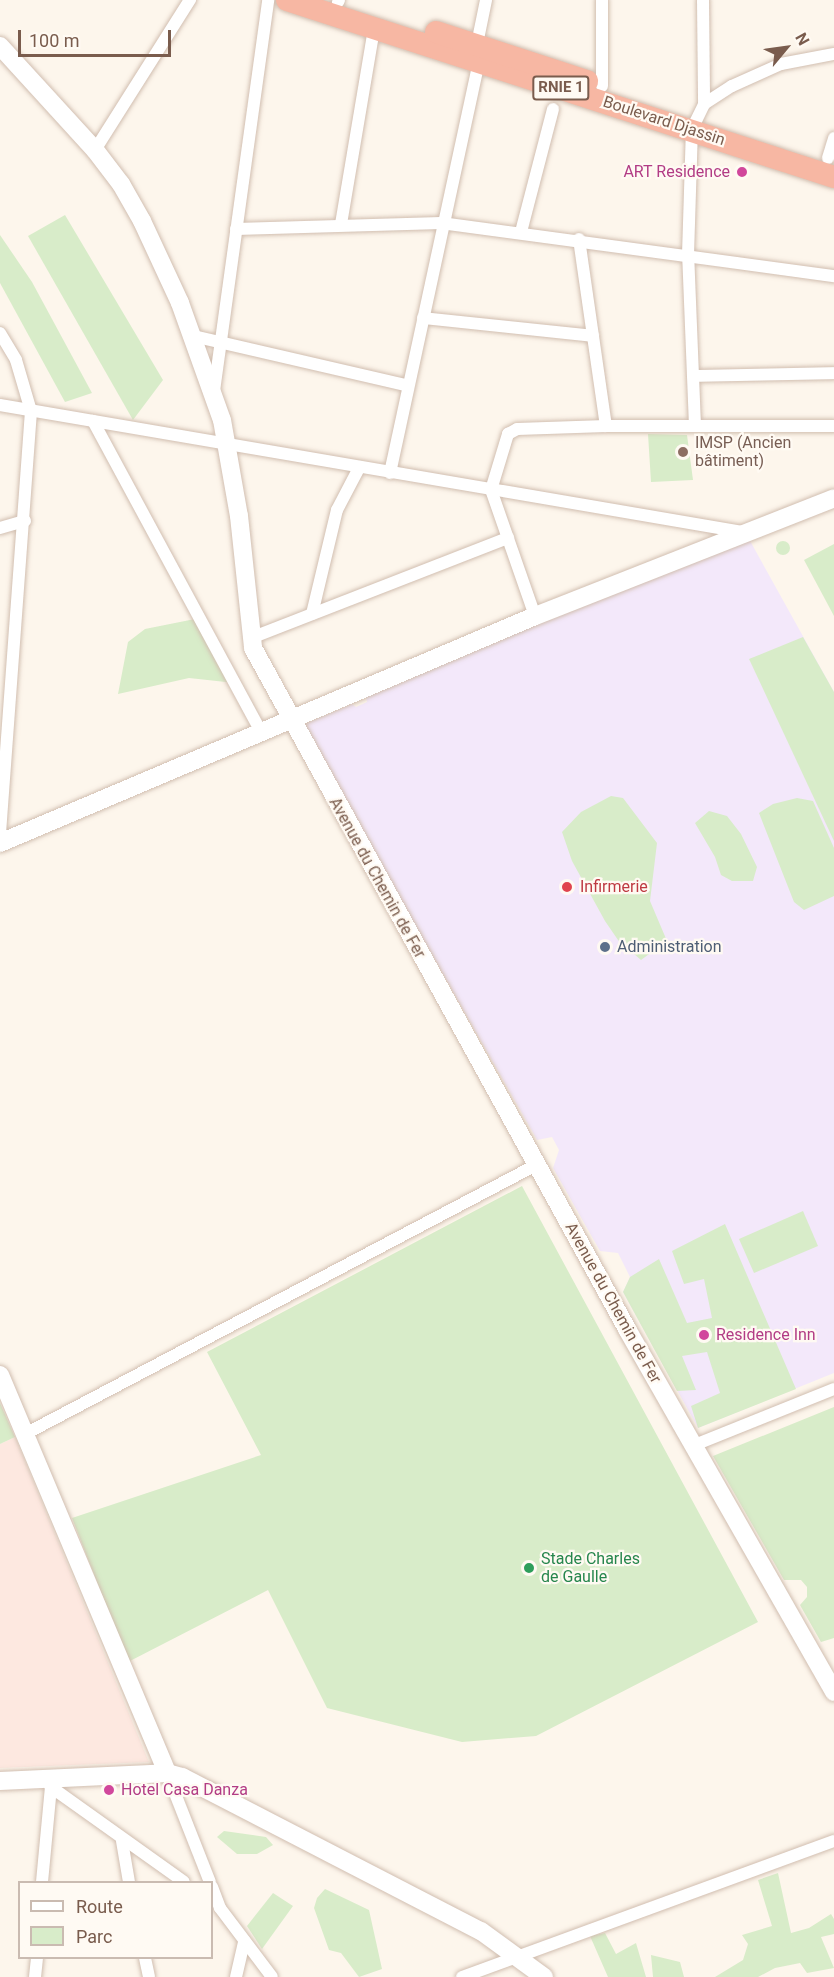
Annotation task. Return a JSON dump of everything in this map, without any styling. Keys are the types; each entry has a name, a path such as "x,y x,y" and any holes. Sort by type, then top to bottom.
{"highway":[{"name":"Boulevard Djassin","path":"287,0 374,29 478,53 602,86 698,117"},
{"name":"Boulevard Djassin","path":"336,1 478,53 833,158"}],"main road":[{"name":"Avenue du Chemin de Fer","path":"0,46 95,150 132,201 193,336 214,392 229,446 251,638 290,721 692,1446 834,1692"},
{"path":"0,843 535,616 742,532 834,498"},
{"path":"0,1375 167,1773"},
{"path":"0,1781 48,1783 167,1773 203,1787 481,1931 520,1957 544,1977"}],"street":[{"path":"95,150 190,0"},
{"path":"214,392 268,0"},
{"path":"390,473 406,385 423,318 441,222 478,53 486,0"},
{"path":"602,0 602,86"},
{"path":"695,426 688,255 698,117 703,0"},
{"path":"341,224 374,29"},
{"path":"698,117 758,73 807,57 834,54"},
{"path":"521,232 553,109"},
{"path":"236,229 441,222 579,239 834,276"},
{"path":"579,239 606,426"},
{"path":"423,318 593,336"},
{"path":"0,333 16,360 31,411 25,521 4,748 0,830"},
{"path":"193,336 406,385"},
{"path":"693,376 834,373"},
{"path":"0,405 742,532"},
{"path":"93,421 261,732"},
{"path":"535,616 491,490 504,442 517,429 606,426 834,426"},
{"path":"312,614 337,510 359,468"},
{"path":"0,528 25,521"},
{"path":"251,638 508,538"},
{"path":"25,1434 536,1165"},
{"path":"692,1446 834,1389"},
{"path":"167,1773 210,1881"},
{"path":"48,1783 122,1841 182,1881"},
{"path":"42,1881 48,1783"},
{"path":"122,1841 129,1881"},
{"path":"462,1977 834,1841"},
{"path":"216,1905 272,1977"},
{"path":"236,1977 244,1941"},
{"path":"35,1977 37,1959"},
{"path":"145,1959 149,1977"}],"shaded area":[{"path":"749,539 834,692 834,1373 698,1428 623,1292 630,1277 618,1253 600,1251 553,1168 559,1150 552,1137 537,1140 302,725 352,704 356,707 367,702 366,697 520,630"},
{"path":"15,1437 149,1762 0,1768 0,1444"}],"green space":[{"path":"65,215 163,380 133,420 28,236"},
{"path":"0,235 32,282 92,393 65,402 0,283"},
{"path":"648,434 687,435 693,480 651,482"},
{"path":"783,541 788,543 790,548 788,553 783,555 778,553 776,548 778,543"},
{"path":"834,544 834,616 804,560"},
{"path":"200,618 235,683 189,678 118,694 128,642 145,629"},
{"path":"803,637 834,692 834,841 749,659"},
{"path":"611,796 623,798 657,843 650,901 667,941 641,960 618,940 605,921 572,861 562,832 581,812"},
{"path":"797,798 813,801 834,848 834,896 804,910 794,902 759,813 773,804"},
{"path":"709,811 727,816 741,834 757,867 753,881 732,881 721,875 715,857 695,823"},
{"path":"522,1186 758,1622 536,1736 462,1742 327,1708 268,1590 128,1662 72,1518 261,1455 207,1352"},
{"path":"803,1211 818,1246 754,1273 739,1239"},
{"path":"725,1224 796,1389 698,1428 691,1406 720,1393 707,1352 682,1356 696,1390 677,1391 623,1292 630,1277 659,1259 687,1323 712,1318 704,1279 684,1284 672,1251"},
{"path":"0,1403 15,1437 0,1444"},
{"path":"834,1407 834,1638 821,1642 800,1605 807,1597 807,1587 801,1580 784,1580 713,1456"},
{"path":"224,1831 266,1837 273,1845 257,1854 237,1854 217,1837"},
{"path":"778,1873 791,1933 809,1928 831,1914 834,1919 834,1934 821,1937 834,1968 807,1973 800,1963 775,1968 758,1977 715,1977 743,1960 748,1944 742,1935 772,1926 758,1880"},
{"path":"325,1889 369,1910 382,1969 359,1977 341,1953 329,1950 314,1908 317,1898"},
{"path":"273,1893 293,1906 262,1949 247,1926"},
{"path":"605,1933 616,1954 636,1943 646,1977 608,1977 590,1936"},
{"path":"651,1955 680,1962 684,1977 653,1977"}],"place":[{"name":"ART Residence","path":"742,172"},
{"name":"IMSP (Ancien bâtiment)","path":"683,452"},
{"name":"Infirmerie","path":"567,887"},
{"name":"Administration","path":"605,947"},
{"name":"Residence Inn","path":"704,1335"},
{"name":"Stade Charles de Gaulle","path":"529,1568"},
{"name":"Hotel Casa Danza","path":"109,1790"}]}
